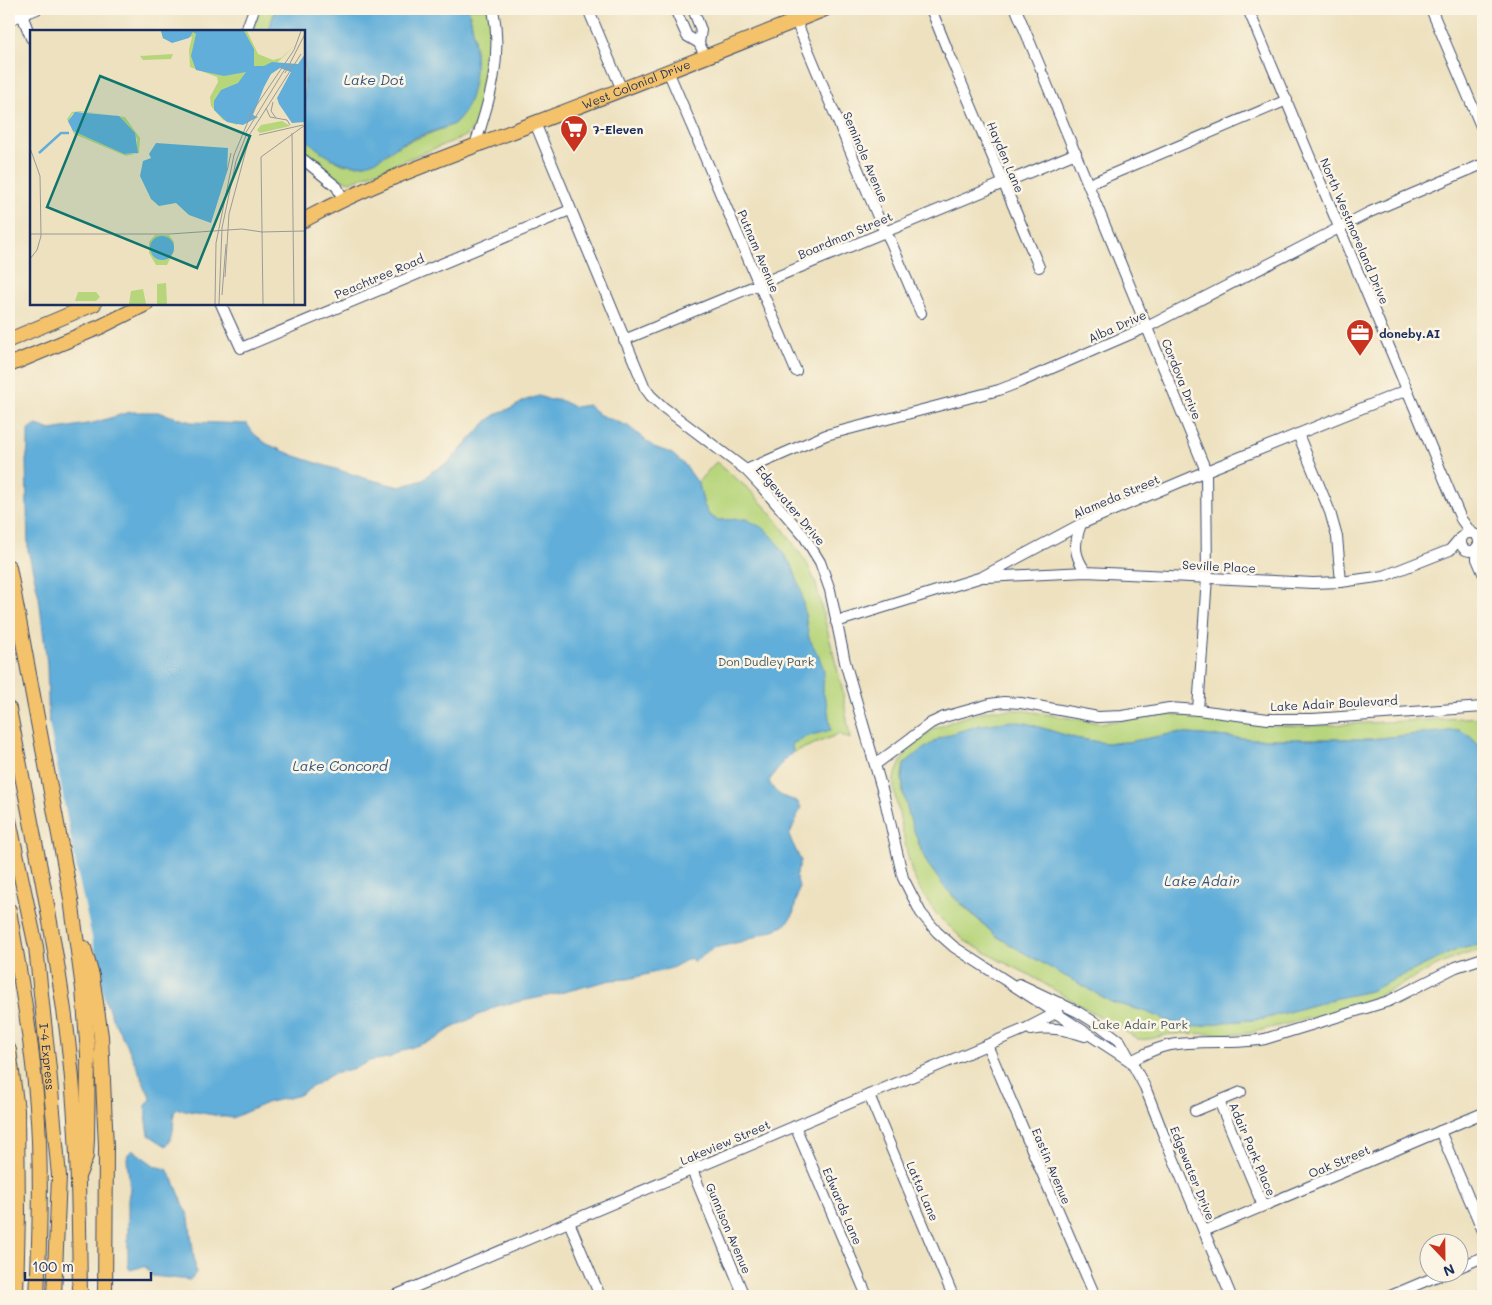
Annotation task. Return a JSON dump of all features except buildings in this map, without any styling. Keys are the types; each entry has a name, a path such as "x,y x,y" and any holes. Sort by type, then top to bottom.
{"highway":[{"name":"West Colonial Drive","path":"305,212 339,201 475,145 622,90 824,9"},
{"name":"West Colonial Drive","path":"305,219 339,201"},
{"path":"9,340 92,305"},
{"path":"9,365 100,327 144,305"},
{"path":"9,370 25,358"},
{"path":"9,567 71,899 81,976 88,1055 88,1083 86,1156 79,1174"},
{"path":"9,709 50,919 63,1002 79,1174 80,1296"},
{"name":"I-4 Express","path":"9,820 36,947 49,1070 59,1176 54,1296"},
{"path":"71,899 92,976 100,1033 106,1147 105,1296"},
{"name":"I-4 Express","path":"9,910 24,999 37,1106 41,1174 38,1296"},
{"path":"9,1050 17,1110 18,1214 16,1296"}],"street":[{"path":"9,20 37,9"},
{"path":"246,30 254,9"},
{"path":"475,145 490,99 496,63 498,42 493,9"},
{"path":"588,9 622,90"},
{"path":"675,9 687,36 699,42"},
{"path":"693,9 702,30 699,42 705,56"},
{"name":"Hayden Lane","path":"931,9 1039,267"},
{"name":"Cordova Drive","path":"1016,9 1206,470 1207,577 1198,710"},
{"name":"North Westmoreland Drive","path":"1248,9 1461,519 1470,534"},
{"path":"1432,9 1483,131"},
{"path":"22,15 30,35"},
{"name":"Seminole Avenue","path":"796,21 921,313"},
{"name":"Putnam Avenue","path":"668,71 796,371"},
{"path":"1089,184 1286,100"},
{"name":"Edgewater Drive","path":"535,123 642,384 651,396 746,470 799,530 816,554 827,576 847,670 876,764 900,870 915,904 926,920 947,942 1130,1061"},
{"name":"Boardman Street","path":"624,340 1076,153"},
{"path":"305,161 337,187 339,201"},
{"name":"Alba Drive","path":"746,470 826,435 1013,385 1147,326 1370,212 1483,164"},
{"name":"Peachtree Road","path":"222,305 240,348 570,210"},
{"name":"Alameda Street","path":"836,622 982,577 1081,524 1206,470 1407,390"},
{"path":"1298,434 1330,512 1337,537 1341,582"},
{"path":"1081,524 1076,538 1076,550 1086,572"},
{"path":"1474,547 1461,546 1470,534 1478,537 1474,547 1483,573"},
{"name":"Seville Place","path":"1450,550 1470,534"},
{"name":"Seville Place","path":"982,577 1086,572 1313,583 1341,582 1384,576 1450,550 1474,547"},
{"name":"Lake Adair Boulevard","path":"876,764 931,723 957,712 990,704 1021,703 1098,717 1122,716 1168,708 1198,710 1268,720 1313,719 1483,708"},
{"path":"1130,1061 1170,1045 1191,1042 1248,1042 1265,1039 1389,1001 1456,967 1483,958"},
{"name":"Edgewater Drive","path":"1002,977 1061,1003 1099,1025 1120,1041 1145,1087 1230,1296"},
{"name":"Lakeview Street","path":"394,1296 1016,1033 1047,1018 1061,1003"},
{"path":"1016,1033 1042,1028 1065,1029 1100,1041"},
{"name":"Eastin Avenue","path":"987,1045 1095,1296"},
{"path":"1195,1111 1240,1092"},
{"name":"Latta Lane","path":"869,1095 953,1296"},
{"name":"Adair Park Place","path":"1219,1101 1263,1206"},
{"name":"Oak Street","path":"1204,1231 1483,1113"},
{"name":"Edwards Lane","path":"795,1126 867,1296"},
{"path":"1440,1131 1483,1230"},
{"name":"Gunnison Avenue","path":"692,1170 744,1296"},
{"path":"569,1222 600,1296"},
{"path":"1470,1263 1483,1257"},
{"path":"1390,1296 1423,1282"}],"green space":[{"path":"258,9 275,9 269,30 252,30"},
{"path":"468,9 489,9 494,54 481,115 466,136 350,182 330,176 305,155 305,138 331,158 344,165 386,155 400,145 452,125 461,116 466,105 475,63 471,20"},
{"name":"Don Dudley Park","path":"716,462 751,491 776,519 806,562 815,581 842,688 850,739 839,734 740,774 687,494"},
{"name":"Lake Adair Park","path":"991,710 1020,710 1100,723 1165,715 1192,715 1264,725 1308,726 1483,717 1483,753 1475,741 1459,730 1370,739 1254,739 1176,733 1128,742 1105,743 1075,738 1026,723 902,775 903,793 920,848 927,863 954,898 996,936 1111,1002 1144,1011 1226,1022 1264,1019 1337,998 1370,991 1456,950 1483,944 1483,950 1454,958 1389,991 1360,1003 1313,1017 1250,1033 1172,1034 1138,1039 1026,973 965,941 937,915 919,888 912,873 894,791 894,779 899,766 906,752 933,729 961,718"}],"water":[{"name":"Lake Dot","path":"275,9 468,9 474,37 475,54 473,87 469,102 462,115 452,125 407,141 372,162 353,165 335,160 305,138 305,30 269,30"},
{"name":"Lake Concord","path":"539,396 550,400 558,399 574,407 588,405 600,415 628,426 654,447 671,453 684,464 699,484 704,505 709,515 718,520 746,519 765,529 774,538 793,568 801,590 809,638 824,670 823,692 831,730 808,736 792,744 793,752 769,781 777,792 784,797 797,801 801,807 789,836 801,861 796,875 799,887 793,915 784,926 744,941 714,948 694,962 690,958 672,968 628,979 611,980 552,995 497,1006 450,1029 436,1039 404,1050 389,1058 369,1061 358,1067 331,1075 297,1096 269,1102 232,1118 178,1109 174,1112 172,1134 166,1146 149,1135 145,1107 151,1099 127,1045 113,1020 74,926 49,734 47,664 39,597 28,550 26,461 28,430 37,425 51,430 93,423 130,412 158,412 191,422 247,424 254,434 267,444 295,456 364,478 400,487 423,480 431,472 448,463 487,421 500,412"},
{"name":"Lake Adair","path":"1012,721 1026,723 1075,738 1105,743 1128,742 1176,733 1254,739 1370,739 1459,730 1473,739 1483,753 1483,944 1456,950 1370,991 1337,998 1264,1019 1187,1028 1144,1011 1111,1002 996,936 945,888 927,863 912,826 903,793 902,775 904,764 938,739 950,734 980,725"},
{"path":"133,1150 155,1166 167,1169 174,1181 189,1218 196,1273 190,1280 152,1276 146,1267 130,1270 128,1266 128,1199 130,1189 127,1159 128,1154"}],"pier":[{"path":"49,723 106,1011 72,926 46,734 46,724"}],"place":[{"name":"7-Eleven","path":"574,153"},
{"name":"doneby.AI","path":"1360,357"}]}
